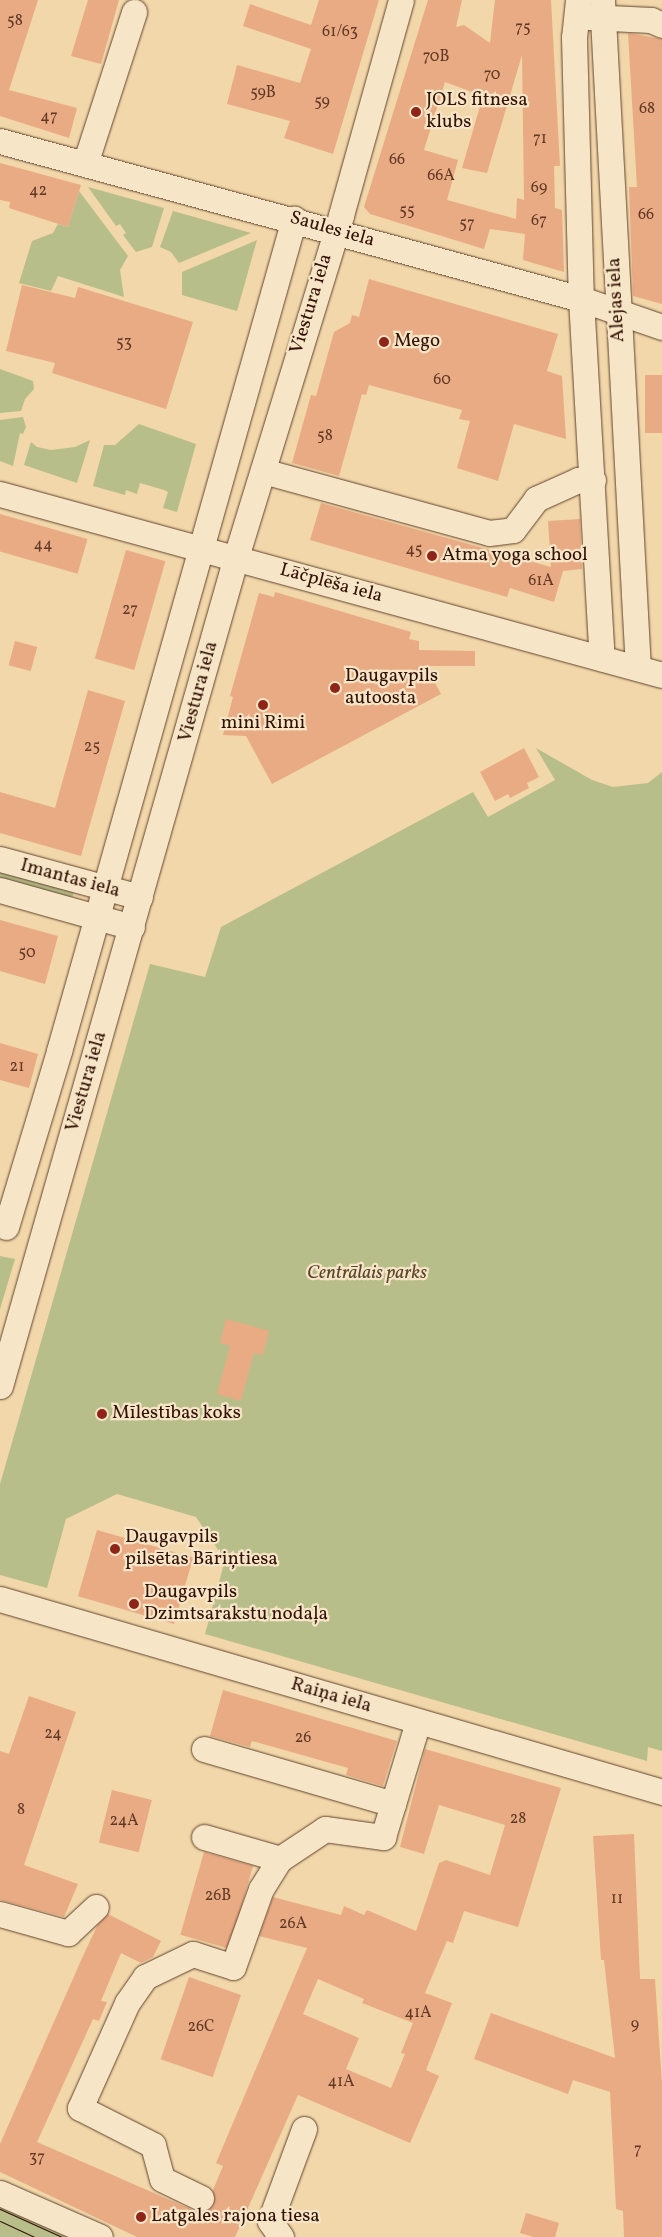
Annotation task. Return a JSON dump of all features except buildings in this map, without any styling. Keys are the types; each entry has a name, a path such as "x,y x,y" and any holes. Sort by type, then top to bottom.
{"street":[{"name":"Viestura iela","path":"0,1386 236,557 336,230 401,0"},
{"path":"593,8 652,20 662,25"},
{"name":"Alejas iela","path":"593,8 574,37 581,299 600,598 602,658"},
{"name":"Alejas iela","path":"593,8 618,313 638,668"},
{"path":"85,164 134,12"},
{"name":"Saules iela","path":"0,141 336,230 581,299 662,327"},
{"name":"Viestura iela","path":"3,1226 96,917 294,219"},
{"path":"263,471 489,533 513,530 536,499 578,480 593,480"},
{"name":"Lāčplēša iela","path":"0,494 179,544 202,547 662,675"},
{"path":"600,598 633,600"},
{"name":"Imantas iela","path":"0,859 140,897"},
{"name":"Imantas iela","path":"0,890 132,927"},
{"path":"3,1226 43,1237"},
{"name":"Raiņa iela","path":"0,1599 662,1792"},
{"path":"201,2198 162,2179 153,2144 80,2108 127,2003 145,1977 193,1954 234,1967 261,1889 280,1859 325,1829 383,1837 418,1722"},
{"path":"204,1749 393,1804"},
{"path":"204,1837 280,1859"},
{"path":"0,1914 68,1933 96,1908"},
{"path":"281,2237 270,2221 304,2129"},
{"path":"0,2193 100,2237"}],"green space":[{"path":"88,187 164,208 152,247 136,252 123,235 126,233 120,224 116,226"},
{"path":"79,191 128,256 120,270 124,297 58,276 51,291 19,283 32,241 53,233 58,224 68,227"},
{"path":"173,211 251,233 179,263 171,252 160,247"},
{"path":"257,240 237,311 182,295 182,272"},
{"path":"0,369 33,381 34,389 25,399 21,411 0,413"},
{"path":"23,417 26,427 23,434 20,433 13,466 0,461 0,420"},
{"path":"139,424 196,444 177,512 163,508 168,492 164,490 140,483 137,494 126,490 125,495 93,486 104,445 115,445"},
{"path":"90,440 77,483 24,465 31,442 37,447 51,450 75,447"},
{"name":"Centrālais parks","path":"536,748 592,780 613,787 648,783 662,772 662,1751 648,1747 647,1761 205,1634 225,1560 196,1517 117,1494 66,1519 47,1588 0,1575 0,1484 150,964 205,977 221,927 473,792 488,817 555,780"},
{"path":"0,870 74,890 72,898 0,878"},
{"path":"0,1256 15,1259 0,1309"},
{"path":"0,2203 76,2237 0,2237"}],"tram line":[{"path":"0,2209 62,2237"},
{"path":"0,2221 35,2237"}],"place":[{"name":"JOLS fitnesa klubs","path":"416,112"},
{"name":"Mego","path":"384,342"},
{"name":"Atma yoga school","path":"432,556"},
{"name":"Daugavpils autoosta","path":"335,688"},
{"name":"mini Rimi","path":"263,705"},
{"name":"Mīlestības koks","path":"102,1414"},
{"name":"Daugavpils pilsētas Bāriņtiesa","path":"115,1549"},
{"name":"Daugavpils Dzimtsarakstu nodaļa","path":"134,1604"},
{"name":"Latgales rajona tiesa","path":"141,2217"}]}
